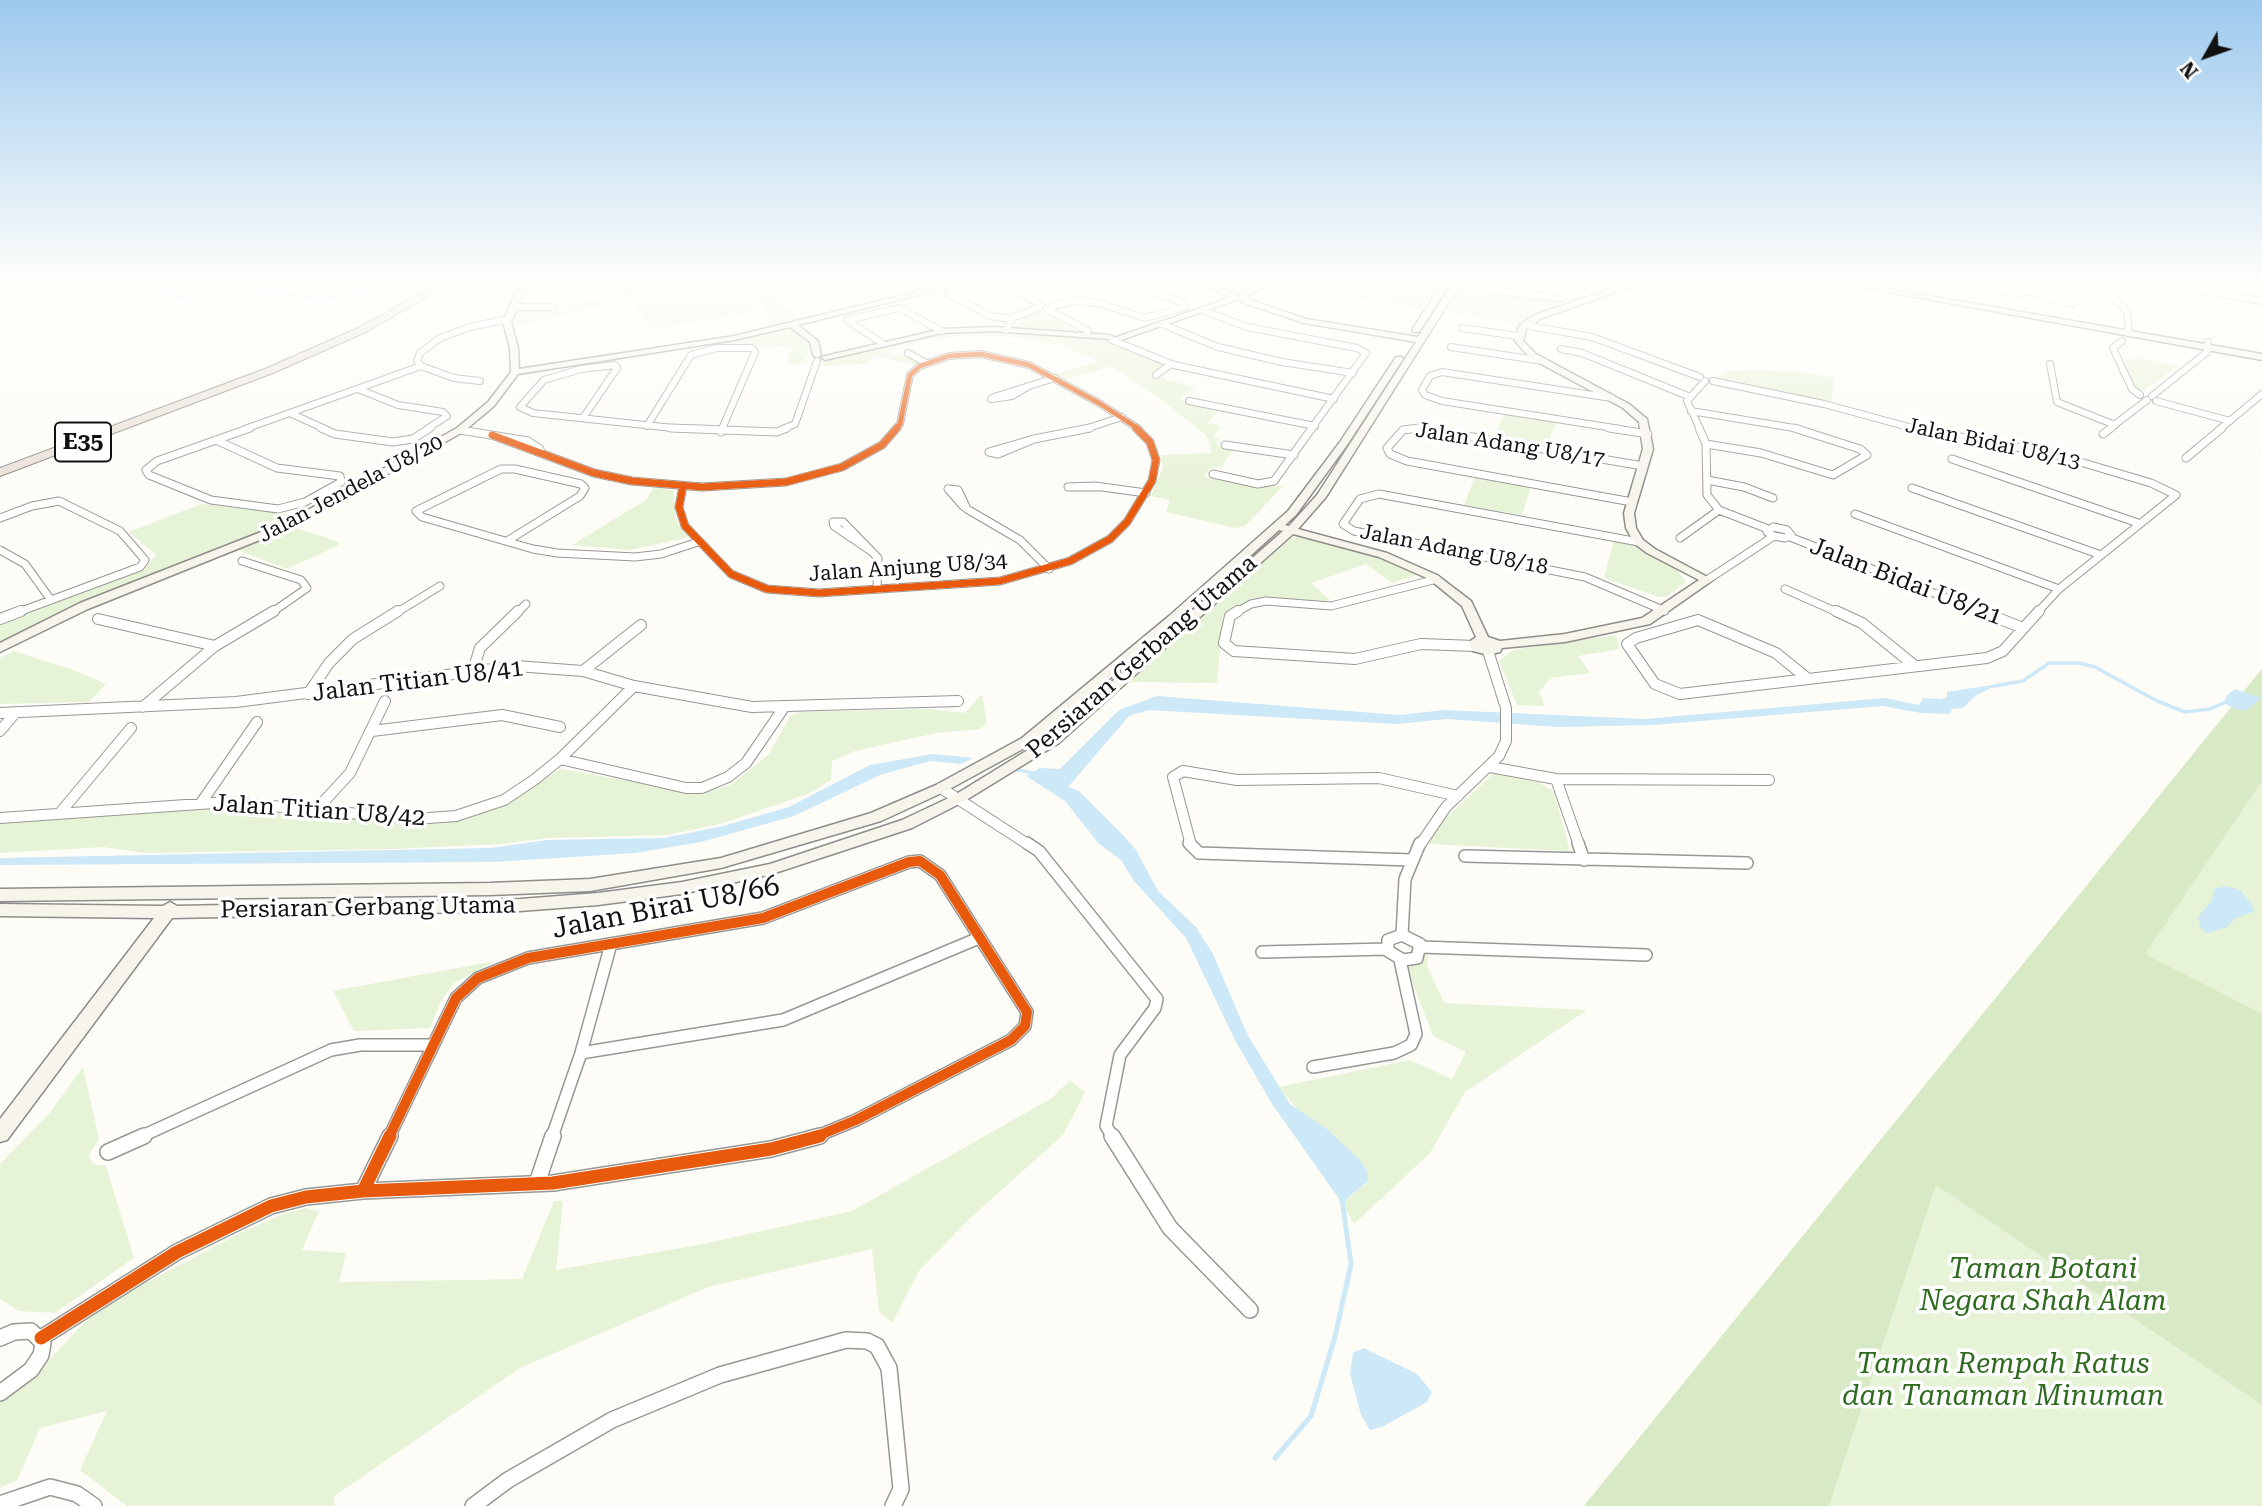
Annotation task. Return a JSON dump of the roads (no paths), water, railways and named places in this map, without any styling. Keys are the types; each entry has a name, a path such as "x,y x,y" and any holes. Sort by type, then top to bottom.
{"highway":[{"name":"E35","path":"0,461 201,390 286,353"},
{"name":"E35","path":"0,474 309,353"}],"street":[{"path":"420,353 417,361 421,366 454,378 480,381"},
{"path":"514,353 515,372 640,353"},
{"path":"647,426 691,355 697,353"},
{"path":"720,432 754,353"},
{"path":"583,418 617,366 590,367 544,380 537,384 520,407 529,413 647,426 770,433 792,426 820,358 818,353"},
{"path":"820,358 841,353"},
{"path":"460,430 492,435 609,477 683,486 786,482 842,467 882,446 897,429 910,375 926,363 909,353"},
{"path":"1147,353 1171,364 1334,399"},
{"path":"1246,353 1353,373"},
{"path":"1213,474 1258,484 1277,478 1365,353"},
{"name":"Persiaran Gerbang Utama","path":"0,911 167,912 520,905 682,888 772,869 852,845 907,824 958,799 972,781 1056,720 1279,526 1301,502 1406,353"},
{"name":"Persiaran Gerbang Utama","path":"0,895 590,885 761,854 851,826 941,788 972,781 1024,760 1067,729 1291,530 1321,497 1407,353"},
{"path":"1492,353 1543,361"},
{"path":"1531,353 1640,416 1648,434 1648,450 1628,517 1639,542 1661,557 1707,580"},
{"path":"1582,353 1688,396"},
{"name":"Jalan Bidai U8/13","path":"1636,353 1706,379 1824,404 1925,432 2050,453 2174,492 2174,497 2138,523 2059,589 1994,656 1808,679 1673,693 1653,681 1627,645 1636,638 1699,620 1776,653 1808,679"},
{"path":"2115,353 2132,389 2140,394 2230,421"},
{"path":"2104,434 2152,399 2201,353"},
{"name":"Jalan Anjung U8/34","path":"683,486 679,496 682,519 698,542 731,574 767,589 803,594 1000,581 1049,569 1082,556 1110,539 1146,493 1157,467 1154,451 1140,430 1122,417 1055,378 1015,360 990,355 959,355 926,363"},
{"path":"1156,375 1171,364"},
{"path":"2050,364 2057,402 2115,425"},
{"path":"216,440 277,468 336,474 342,479 337,486 313,499 278,509 203,498 149,475 146,470 157,461 421,366"},
{"name":"Jalan Jendela U8/20","path":"0,648 84,606 288,525 460,430 491,404 515,372"},
{"path":"1612,398 1449,373 1433,374 1425,383 1422,392 1442,401 1648,434"},
{"path":"1029,386 1004,398 991,399 993,397 1055,378"},
{"path":"1435,578 1326,606 1273,601 1251,604 1230,616 1223,643 1234,651 1356,659 1421,644 1486,645 1565,638 1638,623 1665,611 1771,533 1719,510 1707,495 1706,444 1687,405 1688,396 1706,379"},
{"path":"290,413 335,434 399,442 420,435 447,416 443,412 398,405 358,389"},
{"path":"2186,458 2262,394"},
{"path":"1189,401 1315,426"},
{"path":"1690,411 1735,415 1796,428 1860,449 1867,455 1833,475 1761,453 1706,444"},
{"path":"1034,439 998,454 989,452 1034,439 1083,430 1122,417"},
{"name":"Jalan Adang U8/17","path":"1632,502 1407,461 1390,454 1387,448 1400,432 1413,427 1643,466"},
{"path":"1225,445 1241,445 1294,455"},
{"path":"1952,459 2138,523"},
{"path":"507,541 580,496 585,488 528,472 502,469 416,510 422,517 507,541 557,553 620,557 661,554 698,542"},
{"path":"1707,480 1744,487 1773,498"},
{"path":"1100,487 1146,493"},
{"path":"1912,488 2101,555"},
{"name":"Jalan Adang U8/18","path":"1639,542 1379,494 1364,496 1357,501 1343,524 1354,531 1585,577 1665,611"},
{"path":"0,518 32,506 59,501 120,531 145,557 140,567 0,619"},
{"path":"967,509 1020,540 1049,569"},
{"path":"1680,538 1719,510"},
{"path":"1855,514 2059,589"},
{"path":"871,551 834,526 834,522 843,522 871,551 879,562 877,589"},
{"path":"1279,526 1383,555 1435,578 1467,604 1486,645 1506,708 1507,733 1499,757 1458,796 1423,837 1412,860 1405,879 1402,935"},
{"name":"Jalan Bidai U8/21","path":"1771,533 1784,529 1791,534 1790,537 2023,628"},
{"path":"0,550 25,564 51,600"},
{"path":"143,707 215,646 293,600 307,588 301,580 242,561"},
{"path":"308,694 328,663 353,639 440,586"},
{"path":"1785,589 1862,623 1915,666"},
{"path":"473,670 480,648 526,604"},
{"path":"98,619 215,646"},
{"path":"583,671 641,625"},
{"name":"Jalan Titian U8/41","path":"0,713 143,707 308,694 473,670 525,666 583,671 634,686 729,704 785,706 958,701"},
{"name":"Jalan Titian U8/42","path":"0,818 201,803 317,809 415,819 456,816 504,800 560,759 634,686"},
{"path":"317,809 346,778 385,701"},
{"path":"560,759 686,788 702,788 728,777 746,763 768,735 785,706"},
{"path":"0,731 16,712"},
{"path":"372,731 502,715 560,727"},
{"path":"201,803 257,722"},
{"path":"59,814 131,728"},
{"path":"1490,766 1556,779 1769,780"},
{"path":"1412,860 1206,855 1189,843 1172,782 1175,773 1183,771 1237,780 1379,778 1458,796"},
{"path":"1556,779 1584,860"},
{"path":"941,788 1040,851 1157,999 1155,1008 1129,1038 1120,1055 1106,1126 1170,1228 1250,1310"},
{"path":"1465,856 1747,863"},
{"name":"Jalan Birai U8/66","path":"41,1338 177,1252 242,1219 306,1197 363,1191 537,1183 771,1149 817,1136 856,1120 1011,1040 1025,1026 1027,1012 940,876 920,861 909,862 763,918 528,958 478,978 456,998 363,1191"},
{"path":"0,1134 180,894"},
{"path":"1387,949 1391,938 1402,935 1412,938 1421,947 1646,955"},
{"path":"582,1053 783,1020 979,938"},
{"path":"537,1183 582,1053 611,944"},
{"path":"1400,960 1417,958 1421,947"},
{"path":"1262,952 1387,949 1400,960 1416,1034 1410,1045 1394,1053 1313,1067"},
{"path":"108,1152 331,1051 360,1045 433,1045"},
{"path":"0,1393 24,1377 37,1363 43,1349 41,1338 31,1331 5,1333"},
{"path":"473,1506 508,1479 612,1420 720,1375 846,1340 867,1341 877,1346 884,1354 888,1368 901,1489 893,1506"},
{"path":"0,1504 50,1487 70,1491 93,1506"}],"water":[{"path":"1999,684 1975,696 1963,708 1951,709 1950,714 1921,713 1883,706 1652,725 1558,727 1447,719 1396,724 1148,710 1129,716 1068,787 1079,791 1123,835 1136,850 1158,891 1196,927 1213,954 1247,1034 1290,1104 1327,1129 1360,1160 1368,1173 1367,1182 1342,1203 1272,1104 1235,1040 1186,938 1134,881 1121,860 1099,844 1065,801 1026,776 1040,768 1060,769 1119,710 1157,696 1399,715 1444,710 1645,719 1885,698 1919,705 1923,698 1941,699 1947,697 1947,692"},
{"path":"2235,689 2259,697 2259,700 2245,711 2231,707 2224,703 2227,695"},
{"path":"933,754 973,758 961,764 931,761 919,764 880,775 794,816 701,842 636,853 494,862 0,865 0,858 491,848 547,840 664,838 723,826 789,807 870,765"},
{"path":"2226,886 2240,890 2254,911 2235,919 2226,928 2206,933 2201,928 2198,917 2212,900 2214,889"},
{"path":"1364,1348 1417,1374 1432,1392 1427,1402 1382,1427 1370,1430 1361,1415 1350,1374 1353,1353"}],"waterway":[{"path":"1994,686 2023,681 2049,663 2079,663 2095,667 2157,701 2185,712 2210,709 2226,702"},
{"path":"1013,769 1033,773"},
{"path":"1275,1458 1311,1416 1335,1337 1351,1264 1342,1199"}],"park label":[{"name":"Taman Botani Negara Shah Alam","path":"2043,1286"},
{"name":"Taman Rempah Ratus dan Tanaman Minuman","path":"2003,1381"}]}
